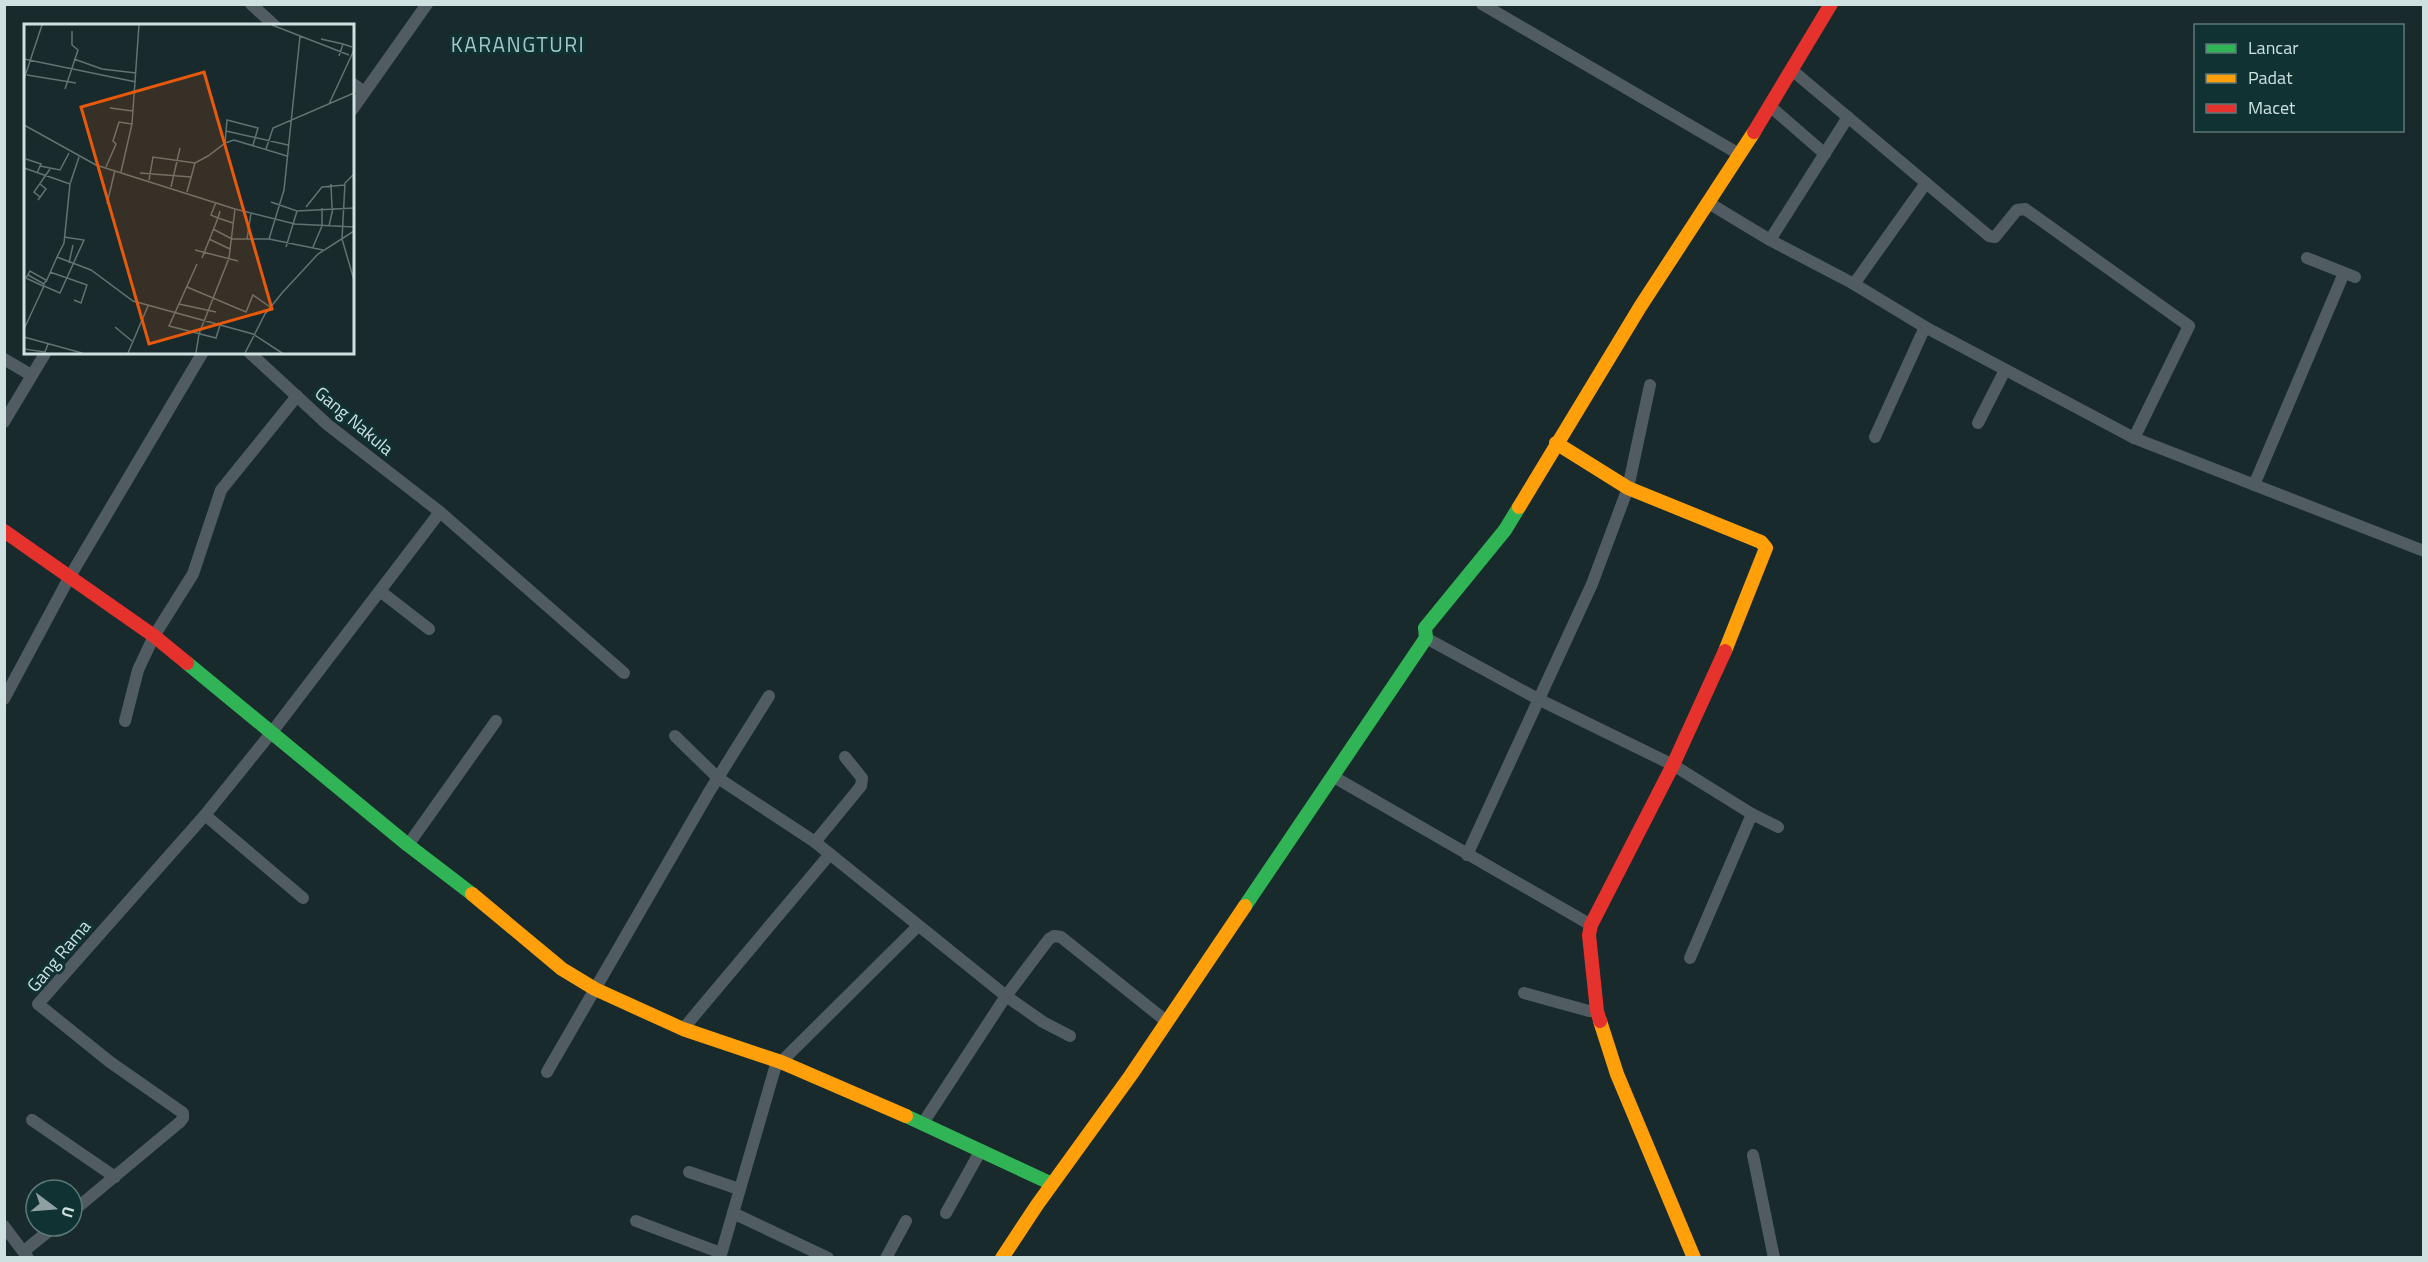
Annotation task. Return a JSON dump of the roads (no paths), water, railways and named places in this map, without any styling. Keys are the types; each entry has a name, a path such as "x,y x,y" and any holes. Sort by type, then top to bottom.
{"street":[{"path":"251,4 273,24"},
{"path":"354,107 427,4"},
{"path":"1482,4 1739,154"},
{"path":"1002,1257 1050,1183 1148,1050 1334,777 1426,638 1425,628 1505,530 1556,443 1707,202 1771,107 1831,4"},
{"path":"1793,71 1992,237 1996,236 2017,210 2025,209 2189,326 2134,438"},
{"path":"354,84 364,92"},
{"path":"1771,107 1825,154"},
{"path":"1770,240 1848,117"},
{"path":"1854,284 1926,183"},
{"path":"1707,202 1770,240 1854,284 1924,327 2134,438 2424,551"},
{"path":"2254,485 2350,275 2307,258"},
{"path":"1875,437 1924,327"},
{"path":"4,422 45,354"},
{"path":"4,699 69,578 202,354"},
{"name":"Gang Nakula","path":"251,354 368,457 440,512 624,673"},
{"path":"4,359 32,375"},
{"path":"1978,423 2005,370"},
{"path":"1467,855 1592,584 1628,488 1650,385"},
{"path":"125,721 138,670 154,636 192,574 221,490 297,396"},
{"path":"1556,443 1628,488 1761,542 1766,548 1732,636 1673,765 1591,925 1589,941 1597,1011 1617,1074 1694,1257"},
{"name":"Gang Rama","path":"84,1202 180,1122 183,1113 111,1062 38,1004 205,815 272,732 440,512"},
{"path":"4,531 154,636 408,845 467,889 534,947 596,989 683,1029 781,1062 923,1123 1050,1183"},
{"path":"380,591 429,629"},
{"path":"1426,638 1538,699 1673,765 1752,814 1778,827"},
{"path":"547,1072 718,778 769,696"},
{"path":"408,845 496,721"},
{"path":"675,736 718,778 815,842 1006,996 1043,1022 1070,1036"},
{"path":"815,842 861,786 862,778 845,757"},
{"path":"1334,777 1591,925"},
{"path":"1690,958 1752,814"},
{"path":"205,815 303,898"},
{"path":"683,1029 830,855"},
{"path":"636,1221 721,1255 772,1073 918,926"},
{"path":"923,1123 1006,996 1049,939 1058,936 1166,1021"},
{"path":"1524,993 1589,1011 1597,1011"},
{"path":"32,1120 115,1177"},
{"path":"946,1213 981,1150"},
{"path":"1753,1155 1774,1257"},
{"path":"689,1172 739,1189"},
{"path":"733,1213 828,1257"},
{"path":"886,1257 906,1221"},
{"path":"4,1226 26,1254 43,1238"}],"district":[{"name":"KARANGTURI","path":"518,45"}]}
